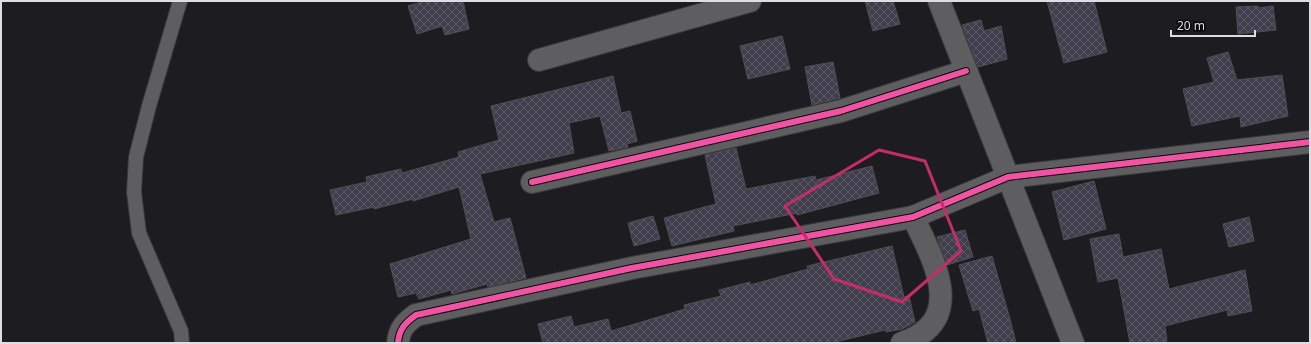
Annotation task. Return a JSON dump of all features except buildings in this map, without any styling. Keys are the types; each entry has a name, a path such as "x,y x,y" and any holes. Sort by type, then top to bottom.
{"street":[{"path":"539,60 750,1"},
{"path":"939,1 1073,343"},
{"path":"532,182 841,111 966,71"},
{"path":"398,343 398,335 404,324 416,315 632,268 913,217 1008,177 1310,142"},
{"path":"902,343 917,338 931,327 940,306 940,288 935,264 913,217"}],"lane":[{"path":"180,1 149,106 136,157 134,192 139,233 181,331 182,343"}],"highlighted area":[{"path":"879,150 925,161 961,251 902,302 834,279 785,206"}],"cycle path":[{"path":"532,182 841,111 966,71"},
{"path":"398,343 403,327 416,315 632,268 913,217 1008,177 1310,142"}]}
